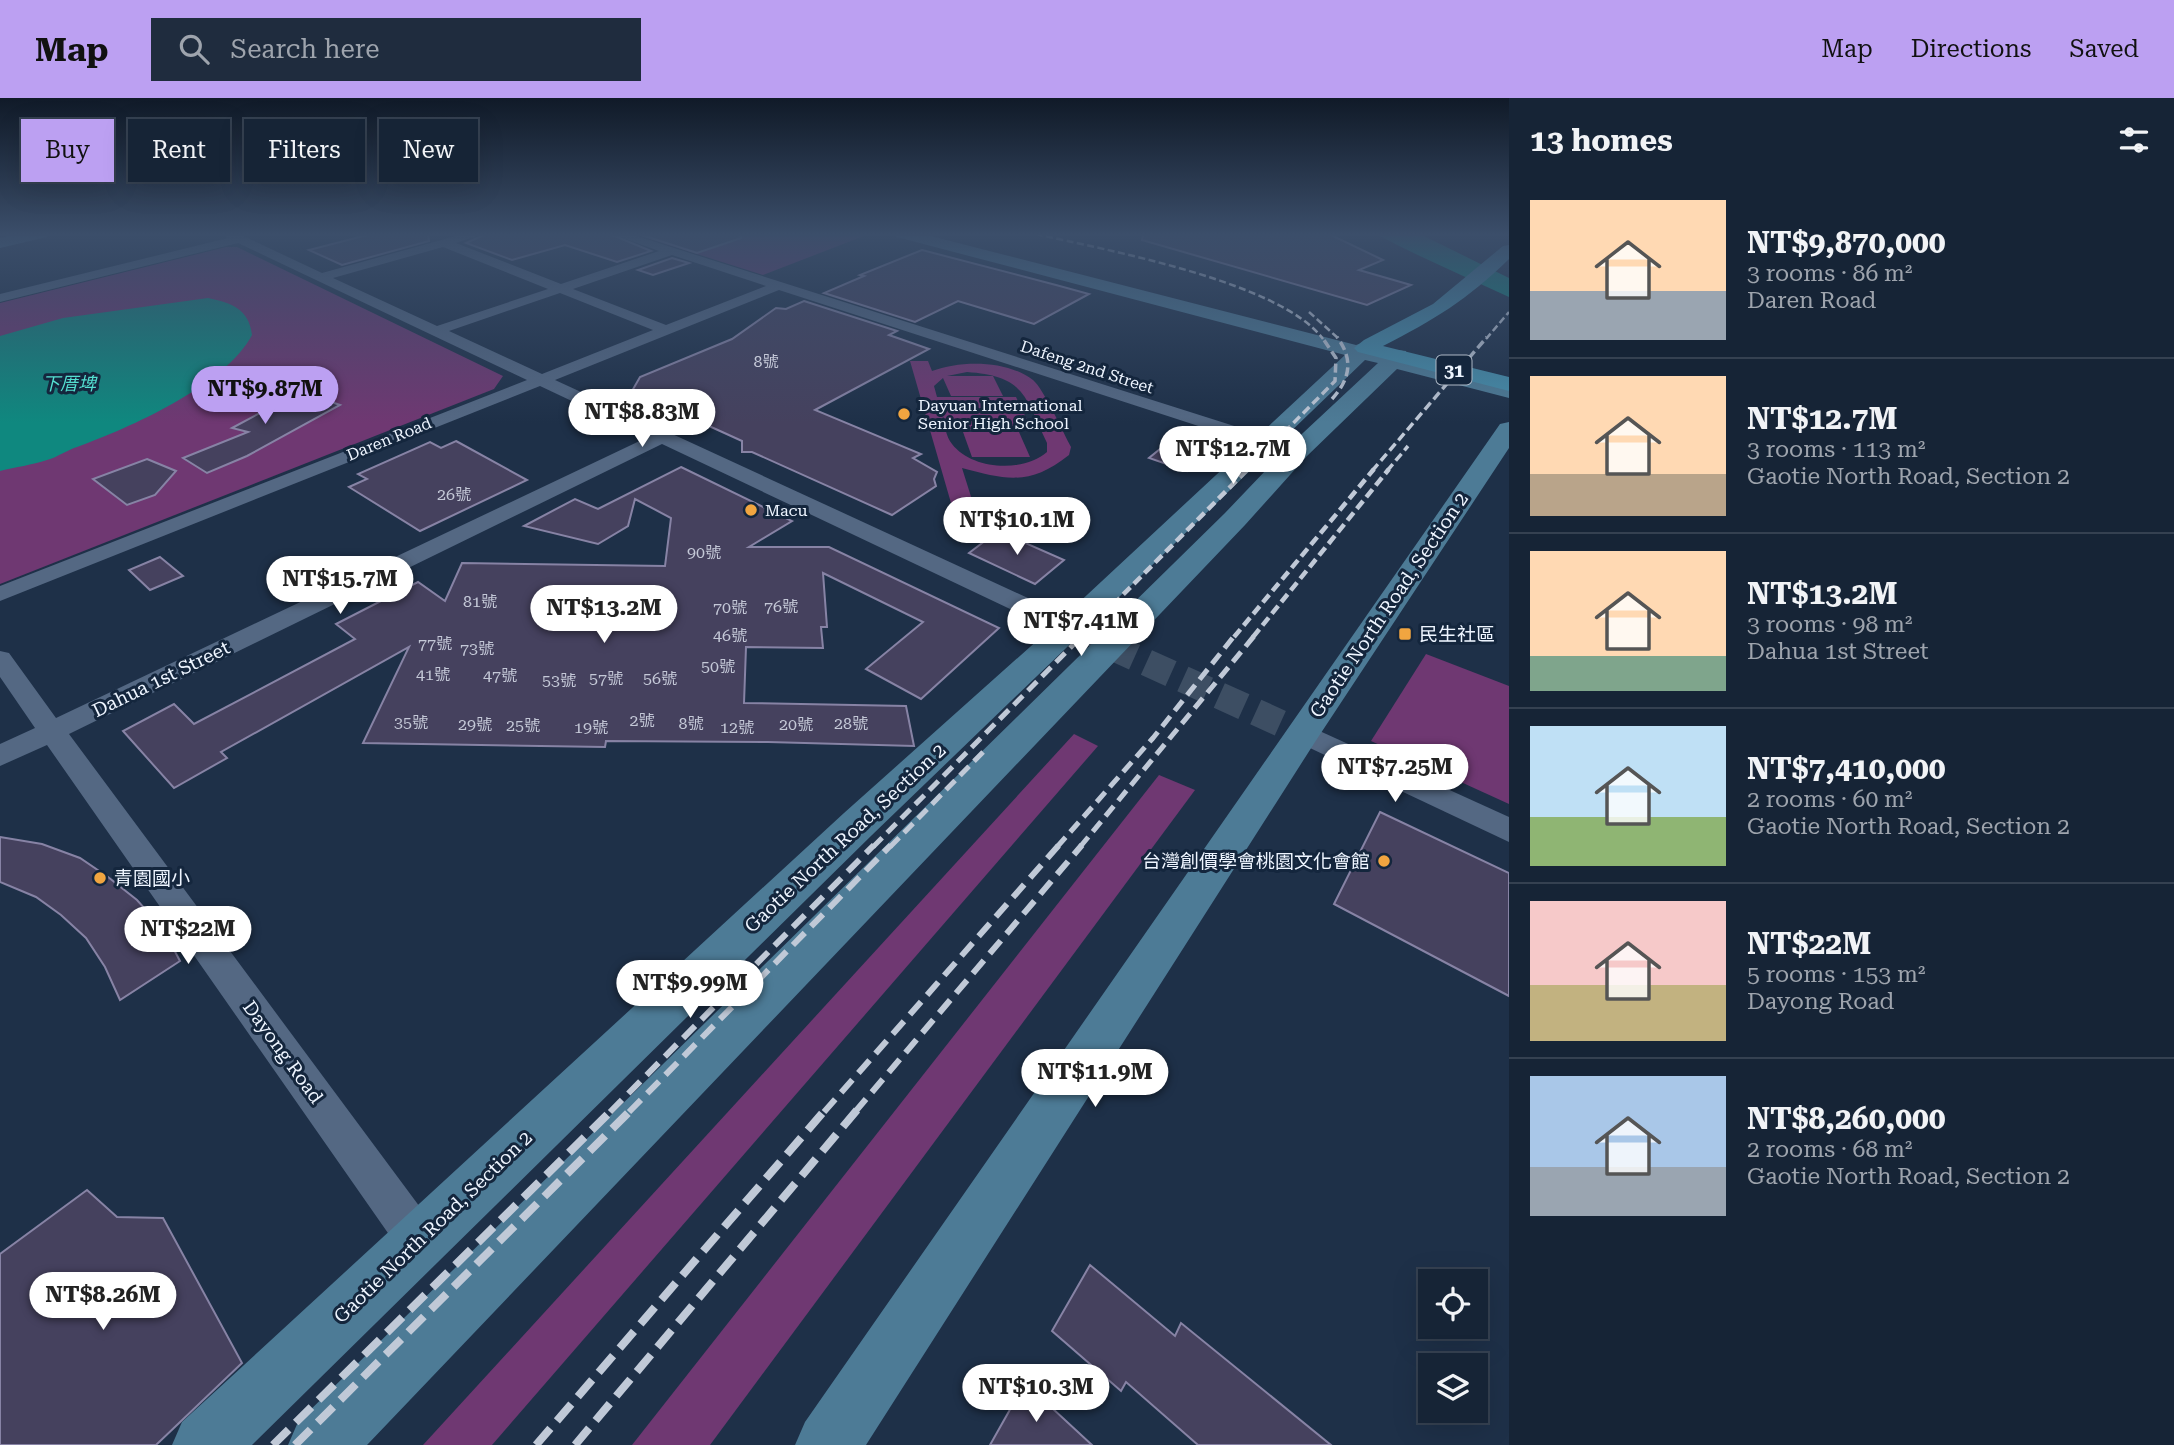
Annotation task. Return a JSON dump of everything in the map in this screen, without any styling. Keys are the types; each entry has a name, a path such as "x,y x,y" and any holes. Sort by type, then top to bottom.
{"main road":[{"path":"1368,342 1413,325 1459,297"},
{"name":"31","path":"1401,353 1411,338 1473,302 1476,297"},
{"name":"31","path":"1368,342 1509,384"},
{"name":"31","path":"1401,353 1509,374"}],"street":[{"path":"363,297 1090,637"},
{"path":"436,331 537,297"},
{"path":"580,297 665,331"},
{"name":"Daren Road","path":"0,594 751,297"},
{"name":"Dafeng 2nd Street","path":"812,297 1266,442"},
{"path":"1144,297 1282,333 1368,342"},
{"path":"1184,297 1368,342"},
{"path":"1193,297 1368,342"},
{"path":"1282,333 1306,345 1324,359 1325,387"},
{"name":"Gaotie North Road, Section 2","path":"321,1445 1090,637 1266,442 1368,342"},
{"path":"1401,353 1509,367"},
{"path":"1401,353 1509,391"},
{"name":"Gaotie North Road, Section 2","path":"205,1445 858,824 1235,519 1298,451 1401,353"},
{"name":"Gaotie North Road, Section 2","path":"828,1445 1302,733 1509,429"},
{"name":"Dahua 1st Street","path":"0,756 662,437"},
{"name":"Dayong Road","path":"0,659 419,1241"},
{"path":"1302,733 1509,830"}],"shaded area":[{"path":"25,297 340,297 503,376 494,389 0,584 0,303"},
{"path":"910,361 928,361 932,371 956,365 984,364 1022,373 1033,380 1047,401 1071,447 1069,455 1042,472 1018,478 962,468 973,503 951,503","holes":["967,372 993,376 947,376","993,376 1001,378 1020,391 1047,443 1047,452 1037,459 1012,466 985,463 961,453 948,438 942,414 949,430 1032,430 1016,397 937,397 934,386 943,378 951,396 1003,396"]},
{"path":"963,432 1019,432 1030,457 972,457"},
{"path":"1426,654 1509,686 1509,804 1371,741"},
{"path":"1074,734 1098,746 492,1445 423,1445"},
{"path":"1159,775 1195,790 710,1445 632,1445"}],"water":[{"name":"下厝埤","path":"208,298 232,305 243,313 252,335 239,354 221,371 174,403 122,429 51,459 0,471 0,336 63,318"}],"building":[{"path":"836,297 1084,297 1034,324 958,301 915,322"},
{"path":"1339,297 1385,297 1367,305"},
{"path":"804,301 897,331 889,335 929,349 815,410 921,454 913,458 937,472 934,479 936,486 892,515 752,452 742,452 742,441 632,391 640,377 732,339 776,308 786,309"},
{"path":"281,384 340,405 247,456 207,473 183,458 248,432 232,428 271,407 248,400"},
{"path":"1176,436 1213,448 1187,471 1149,458"},
{"path":"456,441 527,480 420,531 349,487 367,479 358,474 430,442 441,448"},
{"path":"147,459 176,471 155,495 127,505 93,479"},
{"path":"681,467 792,521 749,547 829,547 999,628 921,699 866,669 923,622 823,573 827,627 821,627 823,648 746,647 744,703 906,706 914,746 606,741 605,747 363,743 409,647 221,752 227,758 174,788 123,731 174,704 194,724 355,639 336,624 418,582 445,601 462,563 665,566 671,518 635,499 628,526 598,544 524,526 575,499 598,509"},
{"path":"998,531 1064,560 1035,584 969,553"},
{"path":"160,557 183,576 150,590 129,570"},
{"path":"1380,812 1509,873 1509,996 1334,904"},
{"path":"0,837 42,844 80,858 108,877 137,900 163,929 180,961 120,1000 105,967 86,938 36,897 0,882"},
{"path":"87,1190 117,1217 163,1218 242,1363 156,1445 0,1445 0,1254"},
{"path":"1090,1265 1175,1336 1181,1323 1331,1445 1198,1445 1126,1382 1121,1391 1052,1331"},
{"path":"1025,1383 1092,1445 990,1445"}],"tunnel":[{"path":"1110,646 1302,733"}],"railway":[{"path":"1260,297 1301,319 1323,339"},
{"path":"1309,312 1337,337"},
{"path":"1486,339 1509,312"},
{"path":"1246,471 1335,381 1336,358 1322,337"},
{"path":"1332,399 1343,384 1348,369 1346,354 1337,337"},
{"path":"1372,471 1487,337"},
{"path":"1387,471 1408,446"},
{"path":"1081,637 1248,469"},
{"path":"1234,637 1374,469"},
{"path":"1253,637 1389,469"},
{"path":"873,847 1083,635"},
{"path":"1057,847 1153,738 1235,635"},
{"path":"1080,847 1255,635"},
{"path":"890,847 988,747"},
{"path":"611,1111 874,845"},
{"path":"629,1112 891,845"},
{"path":"824,1112 1059,845"},
{"path":"855,1112 1082,845"},
{"path":"536,1445 825,1110"},
{"path":"575,1445 857,1110"},
{"path":"273,1445 611,1111"},
{"path":"295,1445 629,1112"}],"place":[{"name":"Dayuan International Senior High School","path":"904,414"},
{"name":"Macu","path":"751,510"},
{"name":"民生社區","path":"1405,634"},
{"name":"台灣創價學會桃園文化會館","path":"1384,861"},
{"name":"青園國小","path":"100,878"}]}
